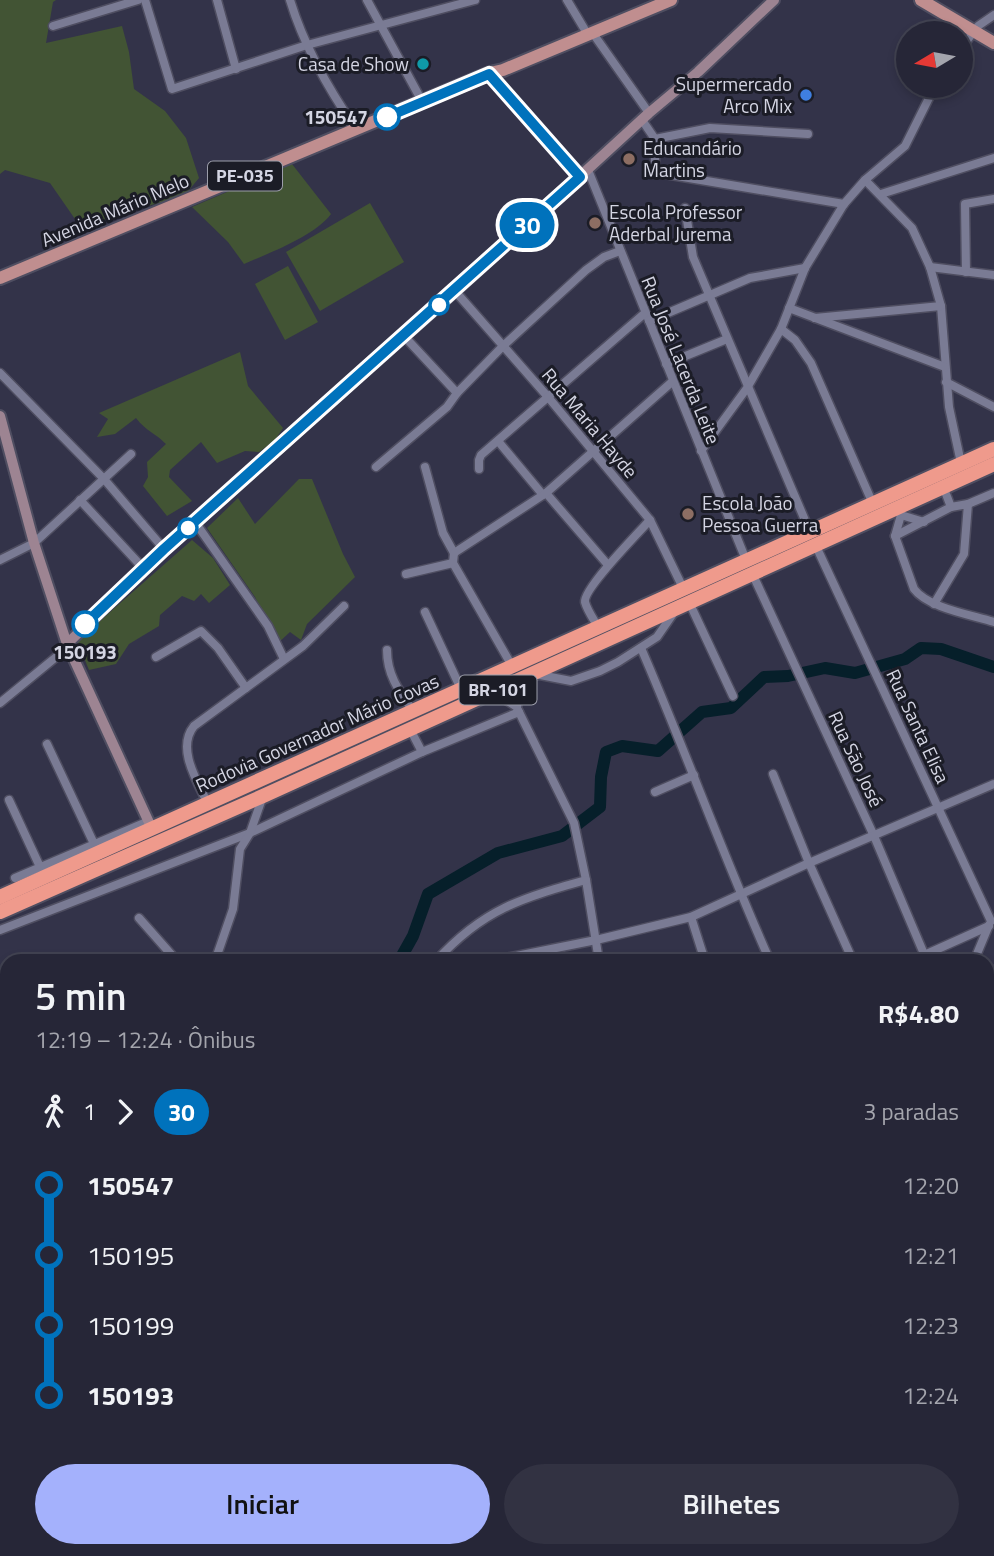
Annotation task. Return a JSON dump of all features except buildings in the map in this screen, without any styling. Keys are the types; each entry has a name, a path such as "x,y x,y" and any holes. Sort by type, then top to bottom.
{"highway":[{"name":"Rodovia Governador Mário Covas","path":"813,538 899,511 961,463 994,449"},
{"name":"Rodovia Governador Mário Covas","path":"3,906 264,796 683,605 749,567 813,538 873,504 994,464"},
{"name":"Rodovia Governador Mário Covas","path":"3,906 42,872 208,803 683,588 749,567"}],"main road":[{"name":"Avenida Mário Melo","path":"0,278 503,70 657,0"},
{"name":"Avenida Mário Melo","path":"589,31 671,0"},
{"path":"67,644 164,549 455,291 774,0"},
{"path":"921,0 994,36"},
{"path":"933,0 994,43"},
{"path":"0,416 34,543 67,644 151,825"}],"street":[{"path":"53,26 138,0"},
{"path":"145,0 172,89 307,45 475,0"},
{"path":"217,0 236,69"},
{"path":"290,0 307,45 342,110 350,132"},
{"path":"367,0 423,103"},
{"path":"567,0 645,116 655,139 655,168 659,173 844,204"},
{"path":"973,33 994,15"},
{"name":"Rua José Lacerda Leite","path":"489,74 584,173 620,251 749,567"},
{"path":"701,452 747,388 781,328 805,268 844,204 865,180 905,146 929,98"},
{"path":"655,139 710,128 808,134"},
{"path":"881,194 994,158"},
{"path":"865,180 912,228 930,267 941,306 948,407 961,463"},
{"path":"966,272 965,204 994,199"},
{"name":"Rua Santa Elisa","path":"685,208 693,257 747,388 813,538 991,921"},
{"path":"376,467 447,407 457,393 503,346 586,270 604,257 620,251"},
{"path":"930,267 994,275"},
{"path":"479,469 478,460 498,441 647,317 710,296 750,278 805,268"},
{"name":"Rua Maria Hayde","path":"455,291 650,520 683,588"},
{"path":"813,318 941,306"},
{"path":"789,308 945,367"},
{"path":"781,328 795,340 811,363 873,504"},
{"path":"404,336 457,393"},
{"path":"666,364 727,340"},
{"path":"0,373 104,479 164,549"},
{"path":"406,574 453,558 545,494 673,381"},
{"path":"946,382 994,407"},
{"path":"498,441 608,565"},
{"path":"0,560 34,543 131,454"},
{"path":"425,467 443,533 453,558 512,666"},
{"path":"938,482 949,499 951,508"},
{"path":"895,536 951,508 994,493"},
{"path":"80,500 144,569"},
{"path":"934,604 964,554 968,504"},
{"path":"924,522 899,511 895,536 914,589 919,596 934,604 994,622"},
{"path":"598,626 585,600 608,565 650,520"},
{"path":"195,522 268,626 284,659"},
{"name":"Rua São José","path":"749,567 874,836 924,954"},
{"path":"518,710 527,676 579,679 618,662 657,637 683,605 733,696"},
{"path":"208,803 190,763 188,733 303,646 344,606"},
{"path":"425,612 461,689"},
{"path":"156,657 201,631 218,648 246,688"},
{"path":"0,703 61,653 67,644"},
{"path":"641,648 767,954"},
{"path":"387,650 387,664 391,675 413,711"},
{"path":"492,692 518,710 574,823 598,954"},
{"path":"3,906 0,931 250,833 518,710"},
{"path":"410,729 422,752"},
{"path":"47,744 97,849"},
{"path":"773,774 850,954"},
{"path":"655,792 694,775"},
{"path":"526,954 691,917 740,893 994,784"},
{"path":"217,954 233,909 238,855 250,833 264,796"},
{"path":"9,800 42,872 15,878"},
{"path":"443,954 472,926 507,905 586,880"},
{"path":"691,917 703,954"},
{"path":"139,918 171,954"},
{"path":"933,954 991,921"},
{"path":"977,954 991,921"}],"green space":[{"path":"0,0 56,0 53,2 46,43 122,26 134,89 165,111 186,138 199,178 184,196 115,215 84,232 50,183 5,170 0,174"},
{"path":"292,164 331,214 303,237 244,264 228,242 192,207"},
{"path":"370,203 404,262 320,311 286,252"},
{"path":"288,266 318,322 285,340 255,284"},
{"path":"240,352 248,386 283,428 275,440 259,452 245,451 217,463 201,442 170,470 169,477 192,501 167,516 143,486 148,477 147,462 166,444 136,418 115,434 97,437 108,419 99,413"},
{"path":"299,479 312,479 355,577 307,624 301,640 290,632 277,644 255,597 207,528 238,498 255,524"},
{"path":"192,540 213,558 230,585 209,603 201,594 194,601 182,596 160,615 159,626 129,644 116,664 89,670 77,641"}],"waterway":[{"path":"403,954 413,936 428,894 498,853 562,836 600,807 601,777 606,752 622,746 658,751 702,712 731,708 764,677 788,676 825,668 855,673 905,659 921,648 941,649 994,667"}],"bus line":[{"name":"30","path":"85,624 164,549 580,177 489,74 387,117"}],"place":[{"name":"Casa de Show","path":"423,64"},
{"name":"Supermercado Arco Mix","path":"806,95"},
{"name":"150547","path":"387,117"},
{"name":"Educandário Martins","path":"629,159"},
{"name":"Escola Professor Aderbal Jurema","path":"595,223"},
{"name":"Escola João Pessoa Guerra","path":"688,514"},
{"name":"150193","path":"85,624"}]}
